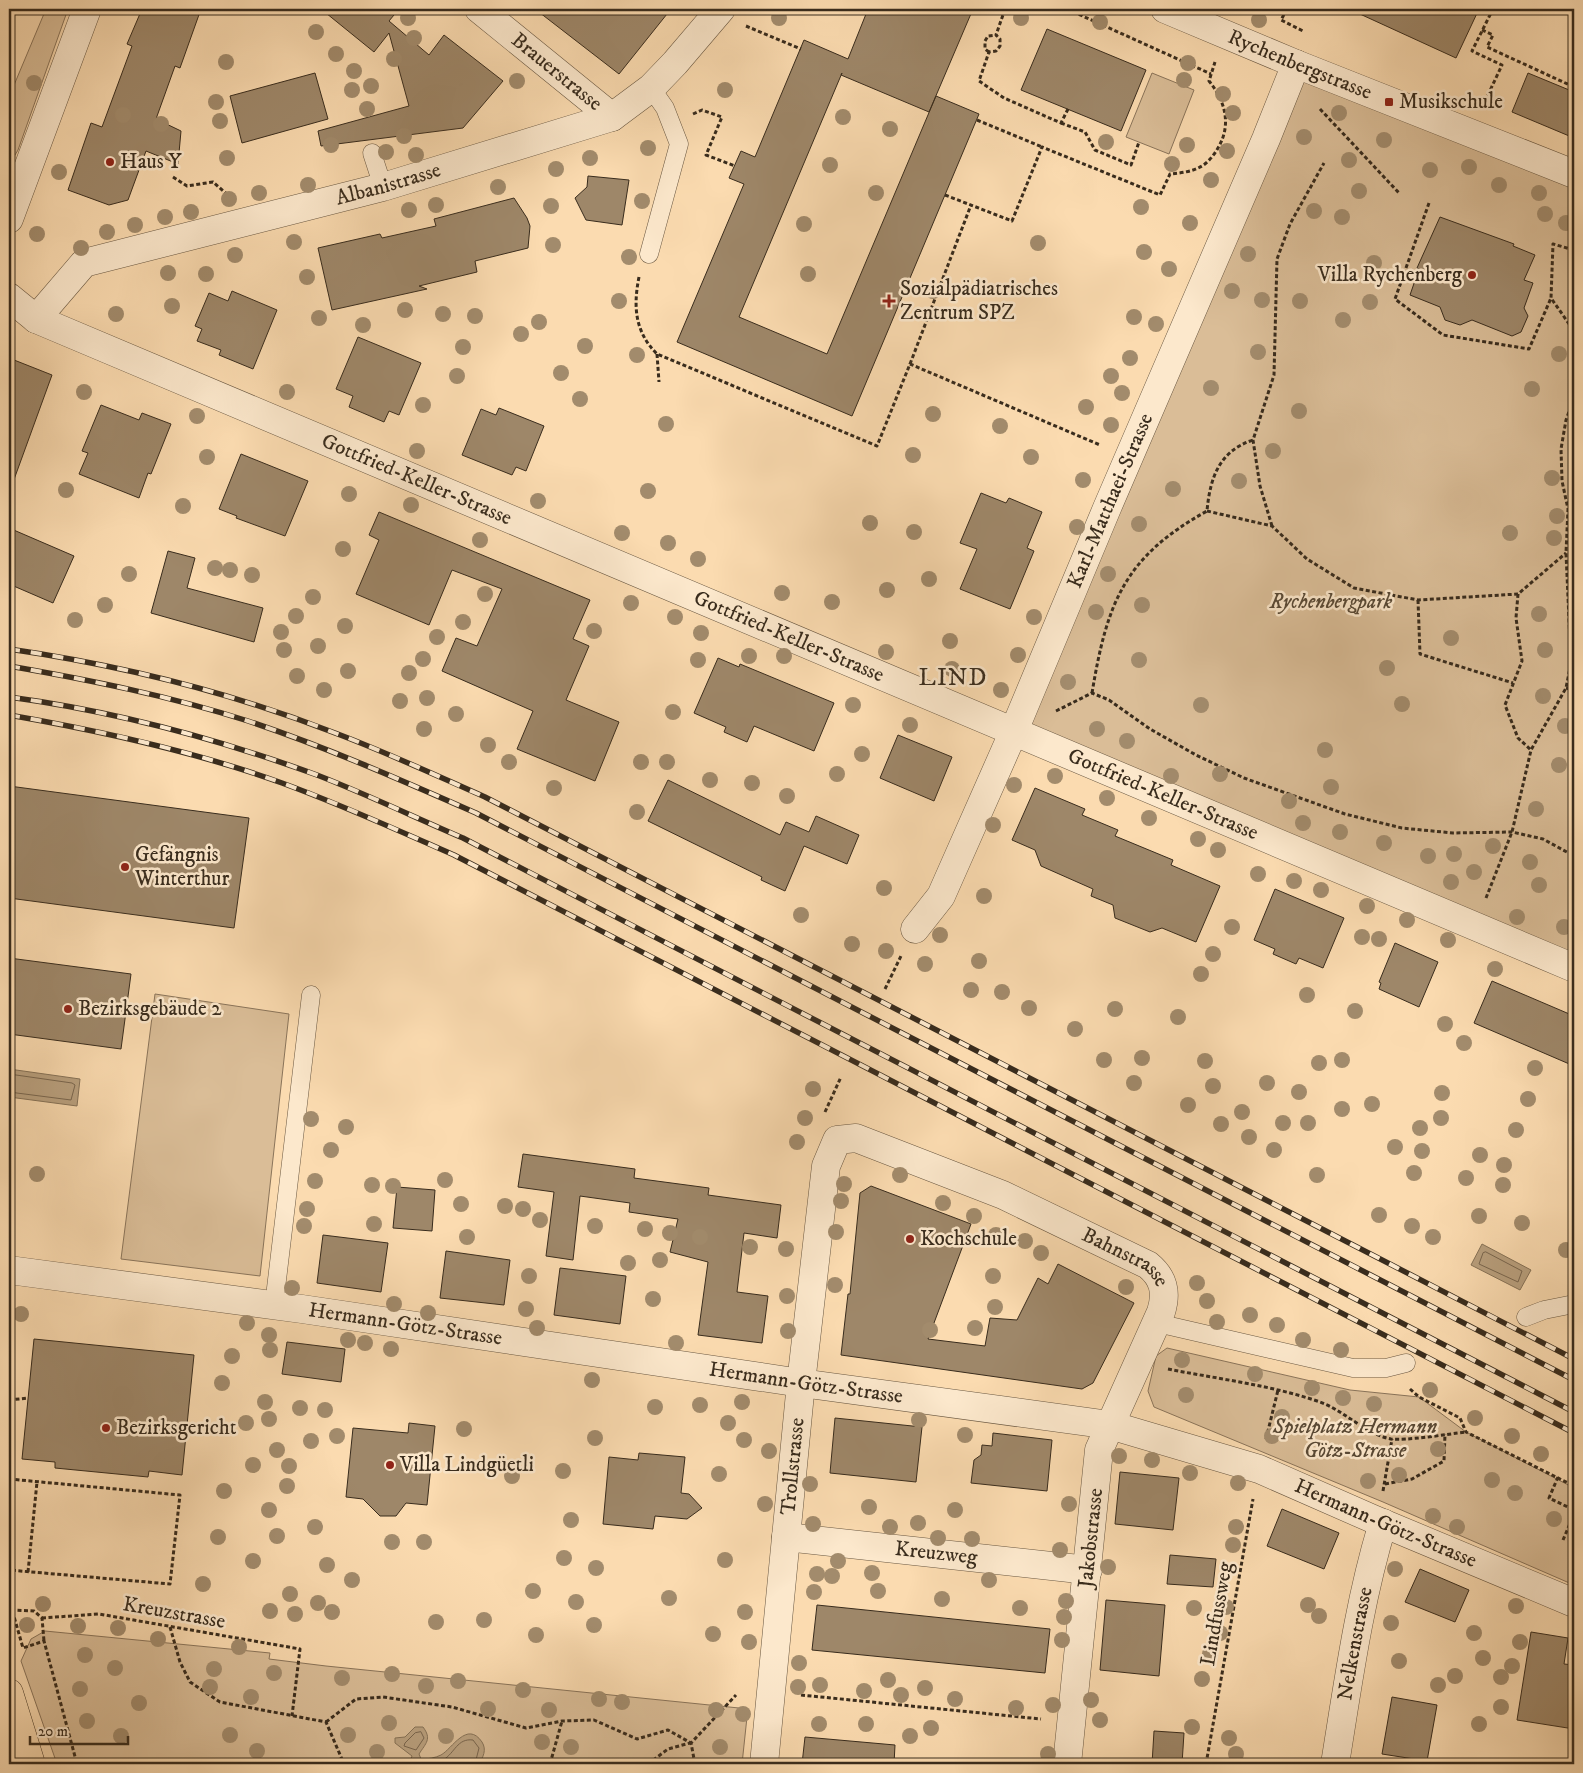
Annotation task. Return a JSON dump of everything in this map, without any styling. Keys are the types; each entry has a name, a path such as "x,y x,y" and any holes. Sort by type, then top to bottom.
{"main road":[{"path":"9,1692 31,1764"}],"street":[{"path":"12,201 87,9"},
{"name":"Brauerstrasse","path":"479,9 612,117"},
{"name":"Rychenbergstrasse","path":"1165,9 1296,64 1574,174"},
{"name":"Albanistrasse","path":"36,319 84,263 383,187 612,117 651,88 675,63 730,16"},
{"name":"Karl-Matthaei-Strasse","path":"915,930 941,896 1013,733 1128,457 1262,148 1296,64"},
{"name":"Gottfried-Keller-Strasse","path":"9,297 36,319 1013,733 1574,968"},
{"name":"Bahnstrasse","path":"836,1140 856,1138 1003,1195 1148,1265 1156,1272 1165,1291 1164,1302 1157,1323"},
{"name":"Trollstrasse","path":"764,1764 801,1382 826,1166 836,1140"},
{"name":"Hermann-Götz-Strasse","path":"9,1270 274,1305 1110,1425 1259,1469 1574,1603"},
{"name":"Jakobstrasse","path":"1067,1764 1099,1450 1157,1323"},
{"name":"Nelkenstrasse","path":"1336,1764 1354,1650 1374,1553 1378,1521"},
{"name":"Kreuzweg","path":"786,1537 1088,1570"}],"lane":[{"path":"649,254 679,144 665,108 651,88"},
{"path":"372,153 383,187"},
{"path":"274,1305 311,995"},
{"path":"1526,1317 1551,1308 1574,1304"},
{"name":"Bahnstrasse","path":"1157,1323 1353,1368 1386,1368 1406,1362"}],"path":[{"path":"996,35 1005,9"},
{"path":"1067,9 1211,74"},
{"path":"1280,20 1287,9"},
{"path":"1474,111 1487,97 1502,65 1472,51 1493,9"},
{"path":"730,16 801,49"},
{"path":"1482,30 1493,35 1487,47 1574,87"},
{"path":"989,52 985,49 985,41 988,36 996,35"},
{"path":"989,52 996,51 1000,46 1000,39 996,35"},
{"path":"989,52 979,81 1004,98 1085,132 1095,150 1131,165 1140,142"},
{"path":"976,120 1160,196 1170,174 1202,167 1215,153 1225,137 1227,120 1217,91 1208,81 1217,57"},
{"path":"1061,123 1068,109"},
{"path":"1320,109 1400,194"},
{"path":"702,110 722,117 706,155 735,166"},
{"path":"945,195 1012,221 1042,147"},
{"path":"1324,163 1290,224 1277,259 1274,374 1253,440 1260,486 1272,526 1307,559 1354,588 1418,600 1518,594 1566,552"},
{"path":"173,177 187,186 213,182 218,185 234,200 240,224"},
{"path":"1429,203 1395,298 1443,335 1529,349 1551,298 1553,244 1574,250"},
{"path":"649,254 639,278 637,314 640,330 646,342 658,354 877,446 971,205"},
{"path":"1551,298 1574,331"},
{"path":"658,354 659,382"},
{"path":"910,364 1128,457"},
{"path":"1474,926 1512,832 1531,750 1566,688 1571,663 1566,552 1568,509 1562,481 1561,449 1566,420 1574,398"},
{"path":"1207,511 1209,486 1219,464 1238,445 1253,440"},
{"path":"1568,509 1574,506"},
{"path":"1092,693 1100,646 1114,602 1143,557 1177,528 1207,511 1272,526"},
{"path":"1518,594 1516,618 1522,661 1505,705 1518,738 1531,750"},
{"path":"1418,600 1420,654 1513,683"},
{"path":"1568,676 1574,675"},
{"path":"1566,688 1574,690"},
{"path":"1013,733 1092,693 1109,700 1150,729 1204,759 1244,778 1345,814 1410,828 1453,833 1512,832 1543,839 1574,856"},
{"path":"885,989 915,930"},
{"path":"824,1110 841,1077"},
{"path":"1137,1364 1278,1390 1321,1402 1345,1413 1376,1434 1392,1439 1466,1432 1574,1486"},
{"name":"Lindfussweg","path":"1206,1764 1259,1469 1278,1390"},
{"path":"1419,1396 1460,1418 1466,1432"},
{"path":"9,1400 28,1398"},
{"path":"1385,1484 1412,1478 1444,1461 1445,1434"},
{"path":"1378,1521 1392,1439"},
{"path":"1558,1477 1549,1498 1574,1510"},
{"path":"9,1479 180,1495 170,1584 9,1570"},
{"path":"28,1572 37,1482"},
{"path":"1563,1540 1574,1514"},
{"path":"9,1599 23,1648 44,1641"},
{"path":"11,1610 34,1611 42,1618 44,1641 77,1764"},
{"name":"Kreuzstrasse","path":"42,1618 99,1614 300,1649 292,1716"},
{"path":"170,1627 180,1662 190,1682 220,1702 326,1722 356,1699 383,1697 452,1707 526,1728 562,1721 594,1720 637,1739 668,1730 691,1743 695,1764"},
{"path":"772,1692 1072,1722"},
{"path":"648,1764 668,1749 691,1743 736,1695"},
{"path":"550,1764 562,1721"},
{"path":"326,1722 344,1764"}],"green space":[{"path":"46,9 68,9 18,150 9,165 9,97"},
{"name":"Rychenbergpark","path":"1296,64 1574,174 1574,968 1013,733"},
{"path":"1152,73 1194,90 1169,154 1126,137"},
{"path":"155,994 289,1014 260,1276 121,1259"},
{"name":"Spielplatz Hermann Götz-Strasse","path":"1167,1348 1350,1390 1419,1397 1466,1432 1574,1488 1574,1585 1383,1502 1154,1407 1148,1391 1156,1356"},
{"path":"45,1631 270,1653 269,1659 326,1666 739,1708 747,1717 742,1764 57,1764 21,1661 31,1639"}],"water":[{"path":"9,1069 80,1079 77,1106 9,1097"},
{"path":"1482,1244 1531,1270 1520,1290 1471,1265"},
{"path":"415,1727 423,1727 428,1738 419,1754 421,1759 441,1755 460,1738 471,1734 482,1742 484,1753 482,1759 479,1764 409,1764 412,1756 395,1743 395,1738 405,1737"}],"building":[{"path":"142,9 201,9 180,68 175,66 156,119 181,131 178,164 146,151 128,200 109,205 68,190 91,123 102,127 132,46 127,44"},
{"path":"321,9 399,9 389,21 429,55 444,35 503,81 463,128 321,146 318,131 409,106 389,33 374,52"},
{"path":"535,9 671,9 619,74"},
{"name":"Sozialpädiatrisches Zentrum SPZ","path":"868,9 973,9 929,112 841,75 739,317 827,354 936,96 979,114 852,416 677,342 744,184 729,178 741,151 755,157 804,40 848,59"},
{"path":"1349,9 1479,9 1456,58"},
{"path":"1047,29 1146,70 1121,131 1021,90"},
{"path":"315,73 328,119 242,143 230,96"},
{"path":"1528,73 1574,92 1574,138 1512,112"},
{"path":"588,176 629,180 622,225 586,220 575,198 587,187"},
{"path":"514,198 530,226 528,248 475,261 477,272 419,286 427,289 332,310 318,248 380,234 382,238 436,226 434,219"},
{"name":"Villa Rychenberg","path":"1440,217 1514,244 1513,246 1535,255 1524,280 1533,283 1524,308 1528,316 1521,332 1512,336 1472,320 1460,325 1445,320 1440,307 1410,295 1419,269 1417,268"},
{"path":"232,291 277,310 253,369 219,355 221,350 197,341 202,329 195,326 209,293 228,301"},
{"path":"358,337 421,363 399,415 389,411 384,422 349,407 353,396 336,389"},
{"path":"9,358 52,375 12,485 9,484"},
{"path":"101,405 139,420 142,413 171,424 151,474 148,473 139,498 79,474 88,453 82,451"},
{"path":"499,408 544,426 526,471 516,467 512,475 462,455 481,409 496,415"},
{"path":"241,454 308,481 285,536 236,518 237,516 219,509"},
{"path":"981,493 1006,503 1009,498 1042,512 1027,548 1034,551 1010,609 960,589 977,549 960,543"},
{"path":"379,512 590,600 573,639 589,646 566,700 619,722 595,781 517,749 533,711 442,671 456,638 477,646 502,589 452,570 429,625 356,594 379,540 369,535"},
{"path":"9,528 74,556 53,603 9,584"},
{"path":"168,551 195,558 187,588 263,608 254,642 151,613"},
{"path":"718,658 739,667 740,664 834,703 814,751 754,726 747,742 724,732 726,727 694,713"},
{"path":"898,735 952,757 934,801 880,778"},
{"path":"668,780 780,835 786,822 809,832 816,816 859,835 847,864 804,846 785,891 761,880 762,877 648,821"},
{"name":"Gefängnis Winterthur","path":"9,786 249,818 234,928 9,898"},
{"path":"1035,788 1085,809 1082,815 1118,830 1115,836 1173,860 1171,865 1220,886 1196,942 1162,928 1150,932 1115,918 1113,905 1091,896 1093,889 1041,866 1035,850 1012,840"},
{"path":"1275,889 1344,918 1323,968 1299,958 1296,964 1273,954 1275,949 1254,940"},
{"path":"1395,943 1438,962 1419,1007 1379,989 1381,983 1379,982"},
{"name":"Bezirksgebäude 2","path":"9,958 131,974 121,1049 9,1034"},
{"path":"1492,981 1574,1016 1574,1066 1474,1023"},
{"path":"523,1154 635,1169 634,1178 709,1188 708,1195 781,1205 777,1238 744,1233 737,1292 768,1296 762,1343 698,1335 708,1262 670,1252 678,1219 629,1212 630,1203 580,1196 573,1260 546,1256 554,1192 518,1187"},
{"path":"871,1186 971,1224 928,1339 985,1346 990,1318 1017,1320 1038,1278 1048,1284 1058,1264 1134,1303 1093,1383 1082,1389 841,1355 848,1294 850,1294 860,1193"},
{"path":"397,1187 435,1190 432,1231 393,1228"},
{"path":"323,1235 388,1243 381,1292 317,1283"},
{"path":"446,1251 510,1260 504,1305 440,1298"},
{"path":"560,1268 626,1276 620,1324 554,1315"},
{"name":"Bezirksgericht","path":"34,1339 194,1355 182,1475 149,1471 148,1477 55,1468 55,1462 22,1459"},
{"path":"287,1342 345,1349 341,1382 282,1374"},
{"path":"835,1418 922,1427 916,1482 830,1473"},
{"name":"Villa Lindgüetli","path":"409,1423 435,1426 427,1505 406,1503 396,1516 380,1516 363,1499 346,1497 353,1428 408,1433"},
{"path":"993,1433 1052,1440 1047,1491 971,1483 974,1460 981,1455 982,1445 992,1446"},
{"path":"639,1453 685,1457 681,1493 689,1494 702,1508 687,1519 655,1516 653,1529 603,1524 609,1457 638,1460"},
{"path":"1120,1472 1179,1478 1173,1530 1115,1524"},
{"path":"1282,1509 1339,1533 1324,1569 1267,1546"},
{"path":"1170,1555 1216,1559 1213,1587 1167,1584"},
{"path":"1420,1569 1469,1590 1455,1622 1405,1602"},
{"path":"1106,1600 1165,1605 1159,1676 1100,1670"},
{"path":"817,1605 1050,1629 1045,1673 812,1650"},
{"path":"1531,1632 1568,1638 1564,1664 1574,1665 1574,1729 1517,1720"},
{"path":"1392,1697 1437,1705 1427,1761 1382,1754"},
{"path":"1154,1731 1184,1733 1182,1764 1152,1764"},
{"path":"805,1737 895,1745 894,1764 802,1764"}],"railway":[{"path":"9,649 133,672 255,705 354,740 485,797 1574,1359"},
{"path":"9,666 130,689 248,721 335,753 476,813 1574,1380"},
{"path":"9,697 88,710 204,738 317,775 463,838 1574,1412"},
{"path":"9,715 147,743 215,761 282,783 454,855 1574,1433"}],"place":[{"name":"Musikschule","path":"1389,102"},
{"name":"Haus Y","path":"110,162"},
{"name":"Villa Rychenberg","path":"1472,275"},
{"name":"Sozialpädiatrisches Zentrum SPZ","path":"889,301"},
{"name":"Gefängnis Winterthur","path":"125,867"},
{"name":"Bezirksgebäude 2","path":"68,1009"},
{"name":"Kochschule","path":"910,1239"},
{"name":"Bezirksgericht","path":"106,1428"},
{"name":"Villa Lindgüetli","path":"390,1465"}],"district":[{"name":"LIND","path":"953,678"}]}
